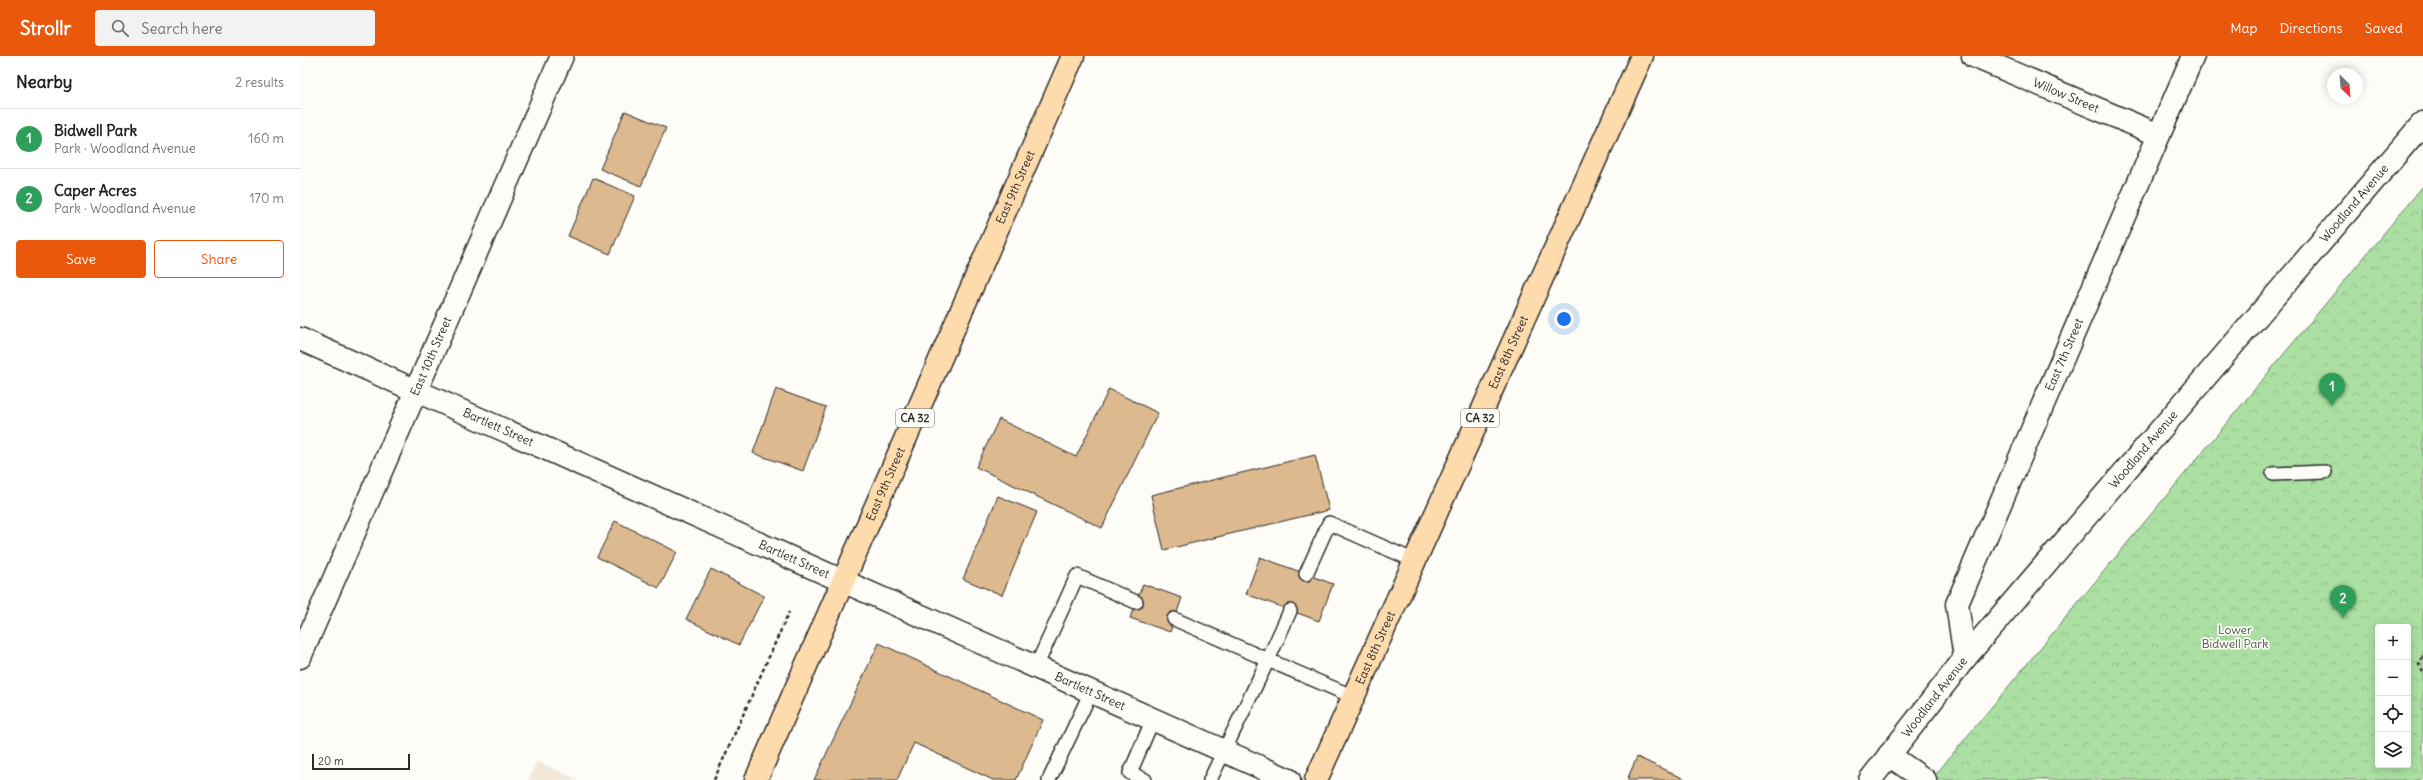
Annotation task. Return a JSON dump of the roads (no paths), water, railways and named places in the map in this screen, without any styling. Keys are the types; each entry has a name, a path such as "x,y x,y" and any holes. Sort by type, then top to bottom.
{"main road":[{"name":"East 9th Street","path":"756,780 1073,56"},
{"name":"East 8th Street","path":"1316,780 1642,56"}],"street":[{"name":"East 10th Street","path":"300,657 562,56"},
{"name":"Willow Street","path":"1973,56 2159,135"},
{"name":"East 7th Street","path":"1966,658 1957,604 2193,56"},
{"name":"Woodland Avenue","path":"1870,780 1966,658 2423,124"},
{"name":"Bartlett Street","path":"300,339 1289,780"},
{"path":"1889,755 1925,780"}],"lane":[{"path":"2273,474 2326,472"},
{"path":"1306,574 1329,523 1415,561"},
{"path":"1036,667 1077,576 1136,602"},
{"path":"1210,780 1290,611"},
{"path":"1174,619 1354,697"},
{"path":"1049,780 1091,692"},
{"path":"1145,780 1130,773 1153,719"}],"place":[{"name":"Bidwell Park","path":"2332,406"},
{"name":"Caper Acres","path":"2343,618"}],"park label":[{"name":"Lower Bidwell Park","path":"2235,637"}]}
